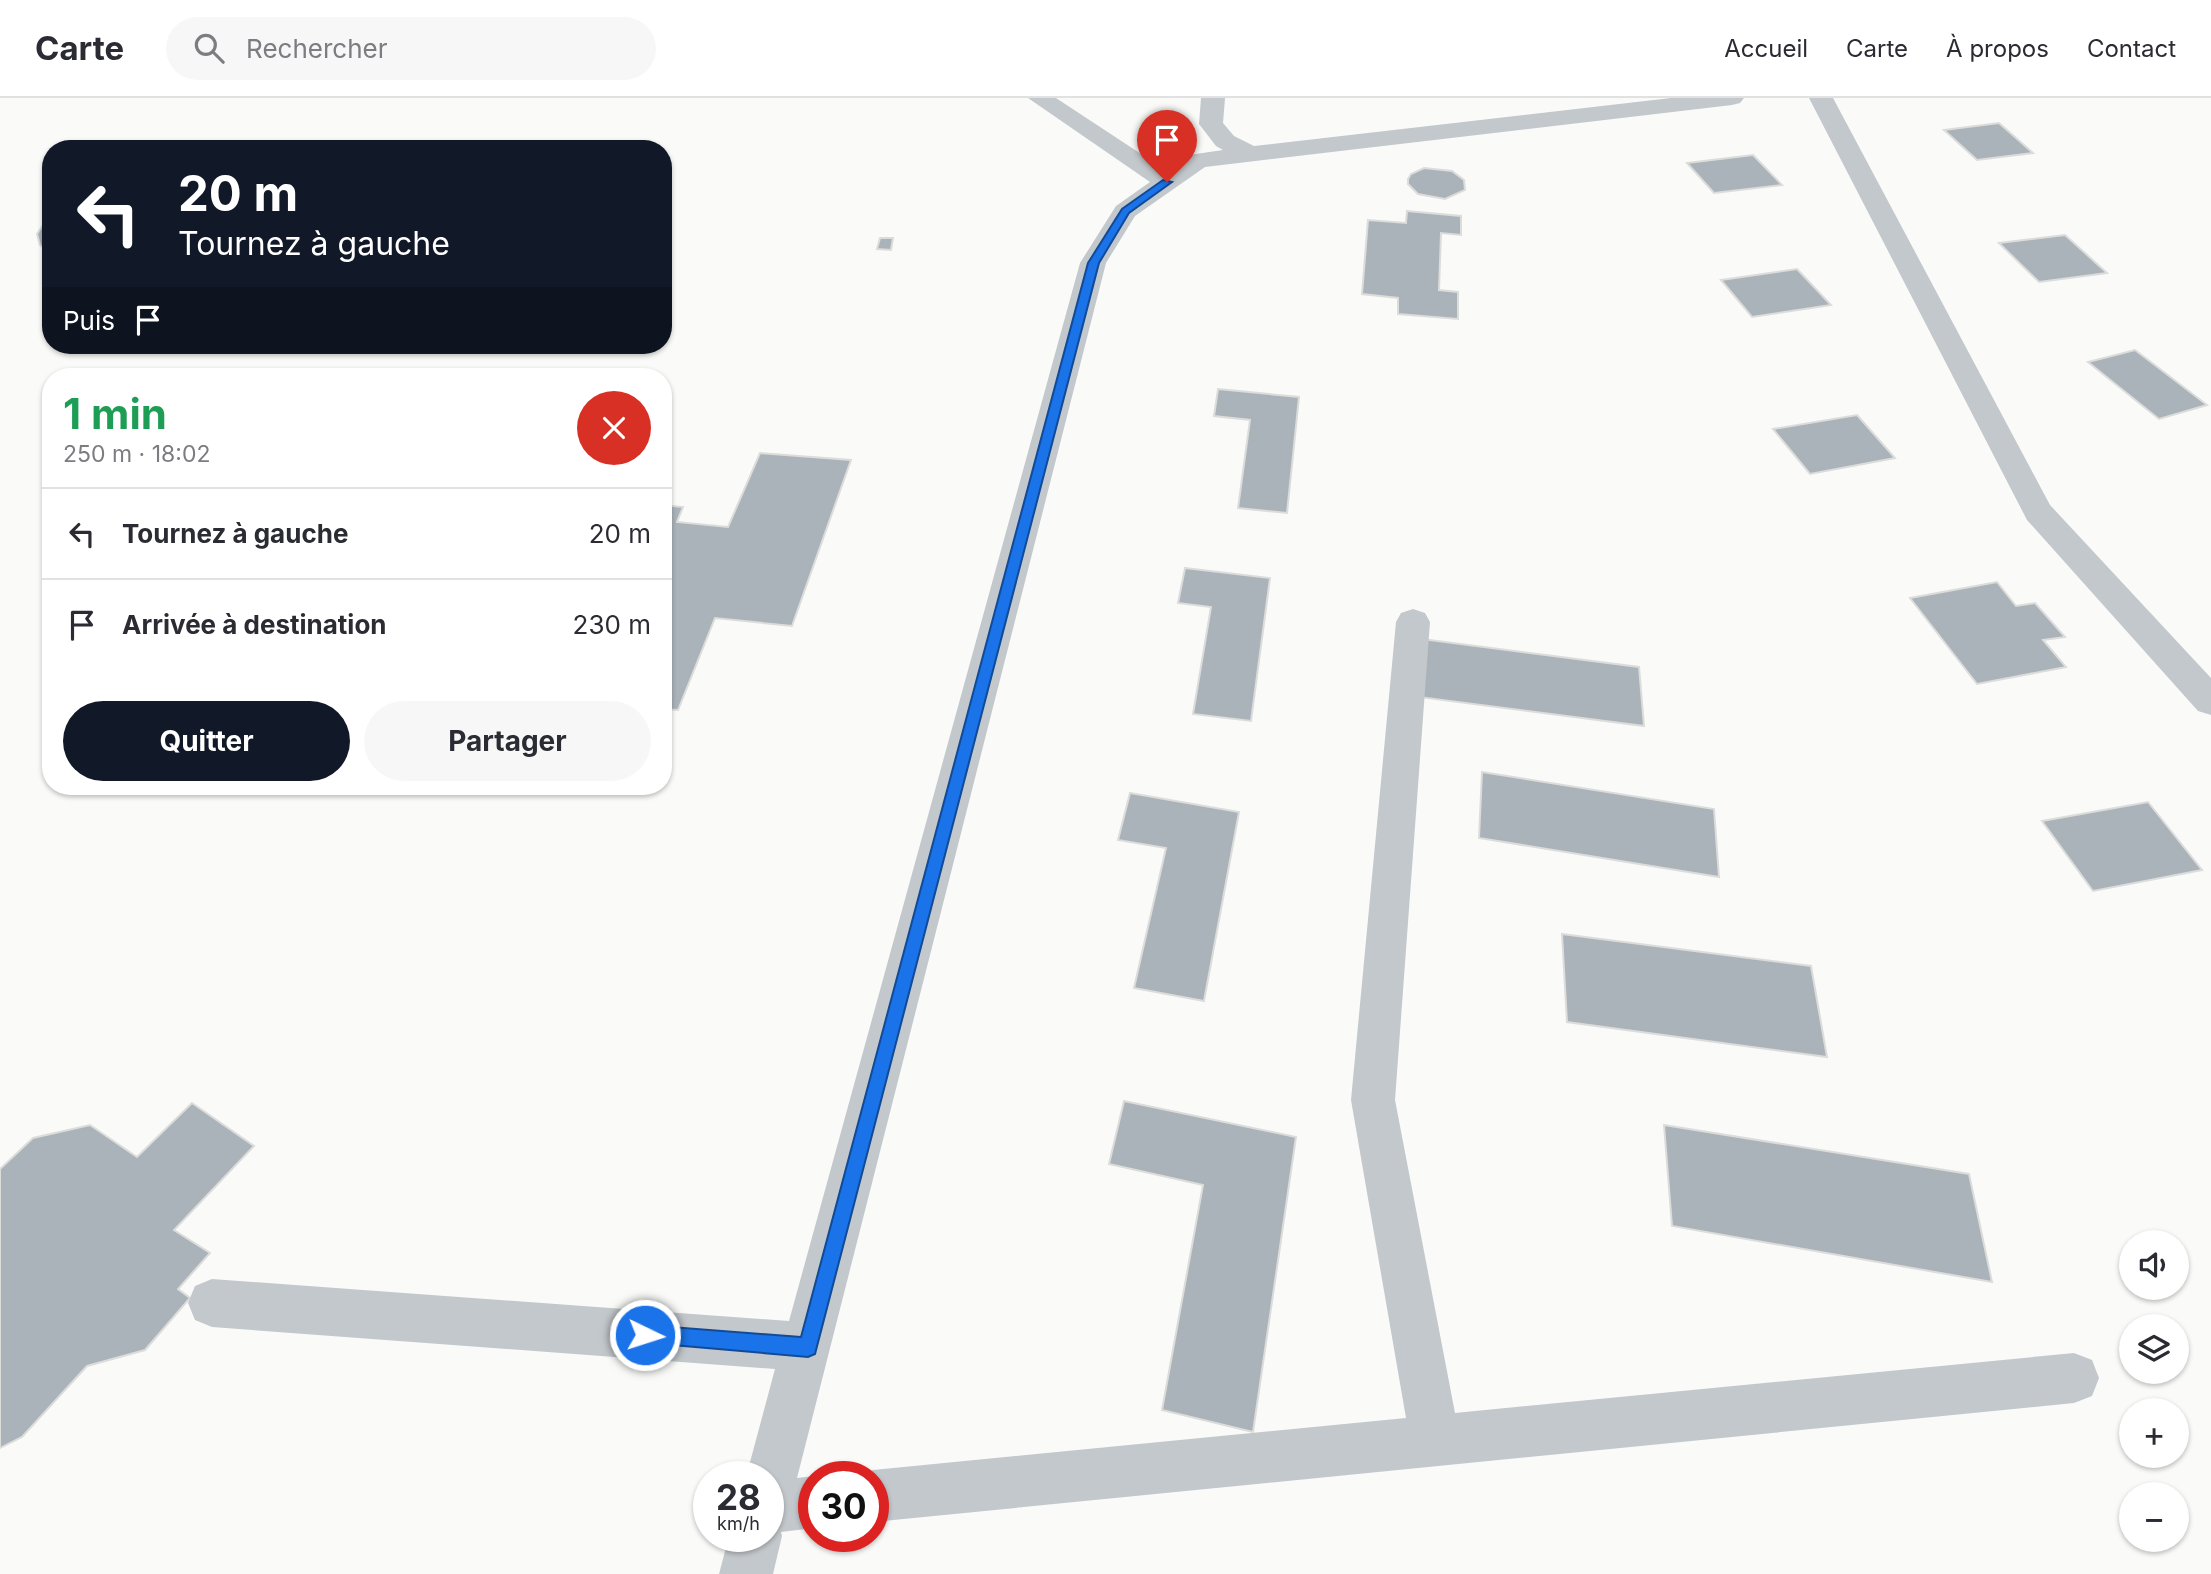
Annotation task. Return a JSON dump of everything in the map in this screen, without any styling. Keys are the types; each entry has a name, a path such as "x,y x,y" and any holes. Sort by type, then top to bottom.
{"street":[{"path":"1040,98 1167,182"},
{"path":"1213,98 1211,124 1225,141 1251,154"},
{"path":"776,1461 1093,263 1125,211 1198,160 1732,98"},
{"path":"1821,98 2038,512 2211,701"},
{"path":"1413,622 1373,1100 1435,1440"},
{"path":"212,1303 808,1347"},
{"path":"889,1494 2074,1378"},
{"path":"746,1574 752,1552"}],"building":[{"path":"1999,123 2033,153 1977,160 1944,130"},
{"path":"1753,155 1782,185 1714,193 1687,163"},
{"path":"1424,168 1452,171 1464,180 1465,190 1445,199 1418,194 1408,184 1408,179 1411,174"},
{"path":"1407,211 1461,216 1461,235 1441,233 1439,290 1458,292 1458,319 1398,314 1398,298 1362,294 1368,220 1406,223"},
{"path":"42,226 42,247 40,245 37,234"},
{"path":"2065,235 2107,273 2039,282 1999,243"},
{"path":"880,238 893,238 891,250 877,249"},
{"path":"1797,269 1831,305 1752,317 1721,280"},
{"path":"2135,350 2207,405 2159,419 2088,362"},
{"path":"1218,389 1299,397 1287,513 1238,508 1250,420 1214,416"},
{"path":"1857,415 1895,458 1810,474 1773,429"},
{"path":"760,453 851,460 792,626 715,618 678,710 672,710 672,506 683,507 677,522 728,527"},
{"path":"1185,568 1270,578 1251,721 1193,714 1211,607 1178,603"},
{"path":"1997,582 2016,606 2035,603 2065,637 2043,640 2066,667 1977,684 1910,598"},
{"path":"1422,639 1639,667 1644,726 1419,697"},
{"path":"1482,772 1714,809 1719,877 1479,838"},
{"path":"1130,793 1239,812 1204,1001 1134,988 1166,848 1118,840"},
{"path":"2148,802 2202,870 2093,891 2042,821"},
{"path":"1562,934 1811,966 1827,1057 1567,1022"},
{"path":"1124,1101 1296,1137 1253,1432 1162,1410 1203,1185 1109,1164"},
{"path":"192,1103 254,1146 174,1230 210,1253 178,1289 190,1298 145,1350 87,1366 22,1437 0,1448 0,1169 33,1138 90,1125 137,1157"},
{"path":"1664,1125 1969,1174 1992,1282 1672,1226"}],"route":[{"path":"645,1335 808,1347 1093,263 1125,211 1167,182"}]}
